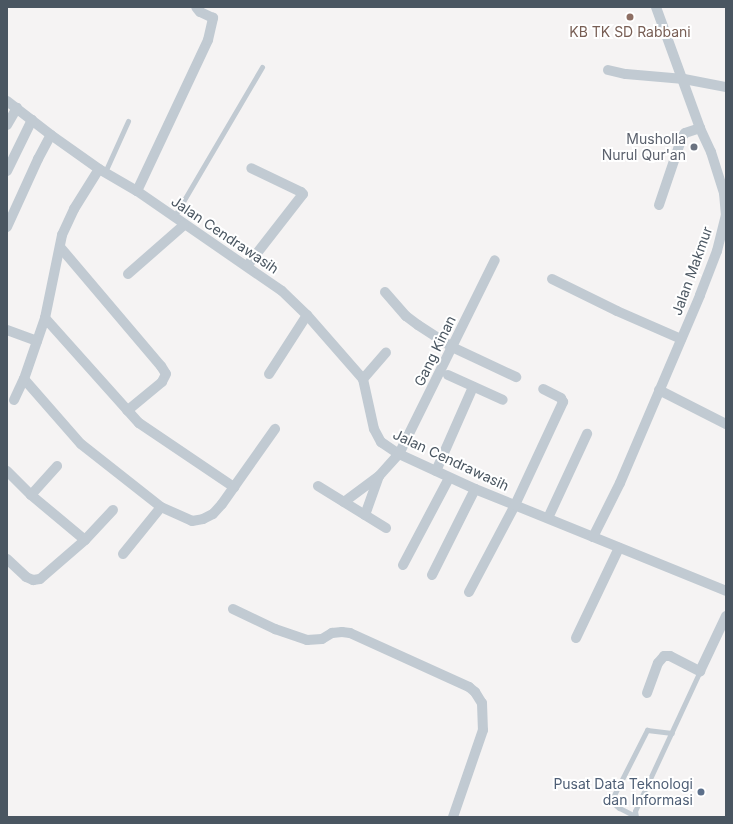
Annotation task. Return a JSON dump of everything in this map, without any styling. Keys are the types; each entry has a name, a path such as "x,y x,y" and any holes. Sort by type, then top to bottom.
{"street":[{"path":"136,191 208,40 213,18 200,12 196,7"},
{"name":"Jalan Makmur","path":"593,537 620,483 700,294 719,244 726,216 725,194 711,152 700,128 684,79 656,7"},
{"path":"608,70 626,74 684,79 726,87"},
{"name":"Jalan Cendrawasih","path":"7,101 51,135 248,266 282,291 306,315 363,379 377,437 381,442 399,454 449,478 726,591"},
{"path":"7,125 17,108"},
{"path":"7,171 32,120"},
{"path":"659,205 682,137 685,133 700,128"},
{"path":"7,227 38,159 51,135"},
{"path":"248,266 303,194 251,168"},
{"path":"14,400 24,379 45,318 62,235 74,209 102,170"},
{"path":"128,274 184,224"},
{"path":"60,247 161,366 166,374 162,382 127,410"},
{"name":"Gang Kinan","path":"379,476 399,454 495,260"},
{"path":"552,279 617,311 681,339"},
{"path":"385,292 406,316 452,347 516,377"},
{"path":"269,374 306,315"},
{"path":"45,318 139,423 234,487"},
{"path":"7,330 37,341"},
{"path":"363,379 386,353"},
{"path":"448,376 503,400"},
{"path":"24,379 81,444 161,507 192,521 203,519 213,514 222,504 275,429"},
{"path":"436,471 473,387"},
{"path":"469,592 515,505 563,402 561,398 542,389"},
{"path":"659,390 726,424"},
{"path":"548,518 587,434"},
{"path":"31,495 57,466"},
{"path":"7,471 31,495 85,540"},
{"path":"344,502 379,476"},
{"path":"365,516 379,476"},
{"path":"403,566 449,478"},
{"path":"318,486 386,528"},
{"path":"432,575 475,489"},
{"path":"123,554 161,507"},
{"path":"7,559 26,577 33,580 40,579 85,540 113,510"},
{"path":"576,638 619,548"},
{"path":"233,609 275,629 307,640 322,639 332,633 350,633 469,687 475,692 482,703 483,730 453,817"},
{"path":"647,693 658,663 664,656 670,656 700,671 726,616"}],"lane":[{"path":"174,218 262,67"},
{"path":"102,170 128,121"},
{"path":"672,733 648,730 611,801 619,808 635,817 635,811 672,733 700,671"}],"place":[{"name":"KB TK SD Rabbani","path":"630,17"},
{"name":"Musholla Nurul Qur'an","path":"694,147"},
{"name":"Pusat Data Teknologi dan Informasi","path":"701,792"}]}
